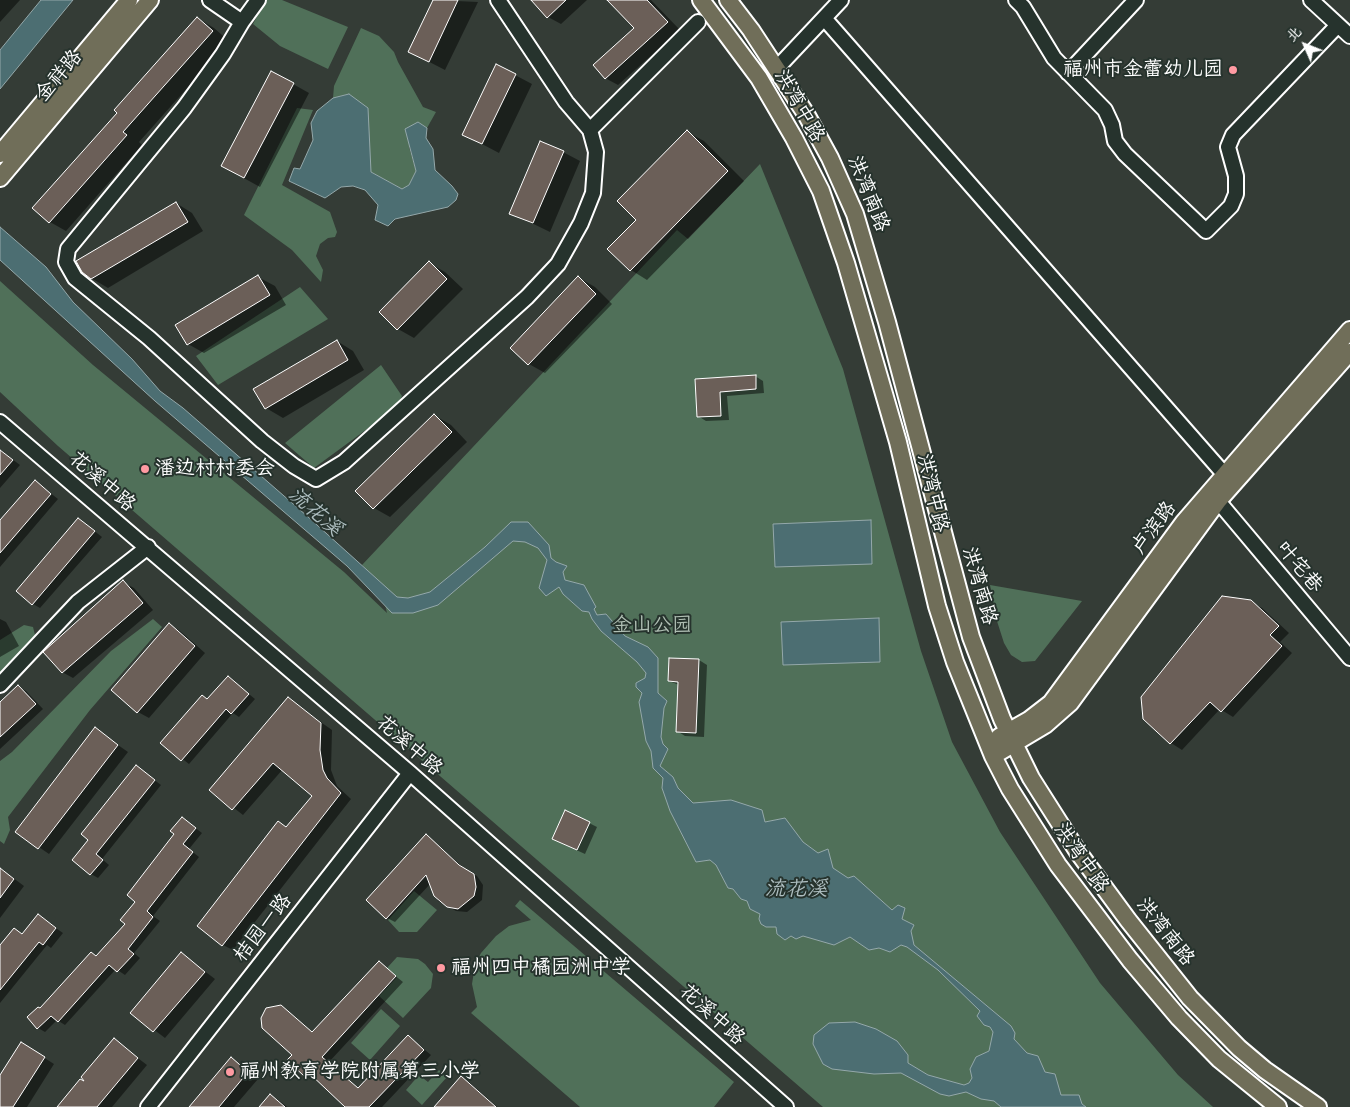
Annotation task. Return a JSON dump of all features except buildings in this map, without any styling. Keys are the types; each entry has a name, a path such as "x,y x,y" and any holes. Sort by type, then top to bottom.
{"main road":[{"name":"金祥路","path":"0,154 129,0"},
{"name":"金祥路","path":"0,178 150,0"},
{"name":"洪湾中路","path":"701,0 759,78 794,138 821,192 846,262 898,442 937,606 955,662 990,750 1010,789 1058,865 1130,960 1179,1018 1219,1059 1278,1107"},
{"name":"洪湾南路","path":"728,0 777,68 819,136 855,214 885,313 963,610 992,692 1031,778 1078,852 1128,920 1190,998 1239,1048 1265,1070 1318,1107"},
{"name":"卢滨路","path":"990,750 1012,738 1029,720 1051,703 1184,522 1350,330"},
{"path":"1012,738 1051,721 1070,702 1218,502 1350,352"}],"street":[{"path":"210,0 242,22"},
{"path":"258,0 223,54 184,108 73,242 68,249 66,262 75,278 149,338 262,441 294,466 316,479 344,462 527,297 558,264 581,223 593,193 596,152 590,130 566,102 498,0"},
{"path":"777,68 841,0"},
{"path":"1016,0 1023,7 1054,58 1105,110 1112,125 1115,141 1125,154 1206,231 1231,206 1236,194 1236,176 1228,147 1232,135 1338,25"},
{"path":"1068,73 1136,0"},
{"path":"1311,0 1350,36"},
{"path":"824,18 1225,475"},
{"path":"590,130 698,22"},
{"name":"花溪中路","path":"0,422 410,773 771,1102 786,1107"},
{"name":"叶宅巷","path":"1218,502 1350,658"},
{"path":"0,685 78,602 148,547"},
{"name":"桔园一路","path":"148,1107 410,773"}],"green space":[{"path":"266,0 282,0 348,27 328,69 280,46 253,24"},
{"path":"361,28 379,36 394,52 423,107 436,112 427,128 418,122 409,147 416,171 409,185 402,189 371,172 349,94 333,98 334,86"},
{"path":"297,108 313,110 282,185 330,212 337,232 335,237 328,238 320,244 316,256 323,270 321,282 292,250 244,215"},
{"name":"金山公园","path":"760,164 843,369 921,651 952,742 1000,832 1100,983 1178,1075 1213,1107 823,1107 58,446 0,392 0,281 93,365 344,572 387,613 380,583 362,565 677,230 688,239"},
{"path":"300,287 328,319 218,385 196,356"},
{"path":"381,365 402,396 397,407 314,468 285,443"},
{"path":"990,585 1082,601 1035,661 1022,662 1011,655 1004,643 996,618"},
{"path":"153,619 162,627 90,710 8,817 10,830 4,844 0,841 0,761 12,752 111,651"},
{"path":"24,625 33,627 36,639 0,680 0,640"},
{"path":"414,891 437,910 417,932 399,932 388,920"},
{"path":"520,900 734,1082 714,1107 580,1107 471,1013 477,1007 472,984 475,965 481,953 496,936 509,926 531,920 515,906"},
{"path":"397,957 418,959 433,974 431,988 403,1018 379,996 397,977 387,968"},
{"path":"381,1009 400,1026 370,1060 351,1043"},
{"path":"439,1070 447,1077 422,1105 406,1090 419,1075 428,1082"}],"water":[{"path":"41,0 73,0 0,89 0,50"},
{"path":"349,94 368,108 371,172 402,189 409,185 416,171 405,129 418,122 427,128 426,138 433,149 435,170 458,194 456,200 448,207 395,219 388,226 375,220 378,205 365,190 353,186 341,187 325,198 289,181 294,168 300,169 313,140 311,123 317,111 333,98"},
{"name":"流花溪","path":"0,227 46,267 73,302 132,359 160,391 183,408 397,597 408,598 430,592 485,547 511,522 528,522 549,545 551,558 567,566 563,572 565,580 584,585 596,607 594,609 597,615 606,614 625,636 648,647 658,658 658,693 667,701 664,708 661,737 663,744 668,749 660,766 673,777 678,788 693,803 731,800 762,810 765,822 785,818 803,842 818,853 828,849 833,868 848,878 854,876 892,910 898,905 905,908 902,919 914,925 911,931 914,945 1011,1026 1015,1033 1014,1039 1027,1053 1038,1056 1045,1072 1055,1074 1061,1095 1079,1095 1082,1104 1086,1107 1001,1107 994,1101 981,1099 966,1092 949,1096 940,1094 901,1073 874,1074 832,1069 823,1064 813,1044 814,1035 829,1023 855,1022 876,1029 897,1041 908,1055 908,1063 928,1075 964,1085 969,1083 972,1078 970,1069 976,1057 989,1051 993,1032 977,1016 980,1011 938,970 907,947 901,945 890,952 879,948 869,950 850,937 834,945 803,936 796,939 791,936 785,940 777,934 776,927 766,927 761,924 760,914 750,909 747,901 741,899 733,889 728,888 716,865 710,860 696,862 670,811 662,788 663,778 653,768 651,751 646,741 639,702 642,693 636,687 636,683 645,678 646,673 637,662 601,631 589,612 582,611 563,594 559,587 546,596 539,588 547,560 538,548 525,542 513,541 438,605 413,613 392,613 347,566 155,401 0,260"},
{"path":"871,520 872,564 775,567 773,524"},
{"path":"879,618 880,662 783,665 781,622"}],"place":[{"name":"福州市金蕾幼儿园","path":"1233,70"},
{"name":"潘边村村委会","path":"145,469"},
{"name":"福州四中橘园洲中学","path":"441,968"},
{"name":"福州教育学院附属第三小学","path":"230,1072"}]}
